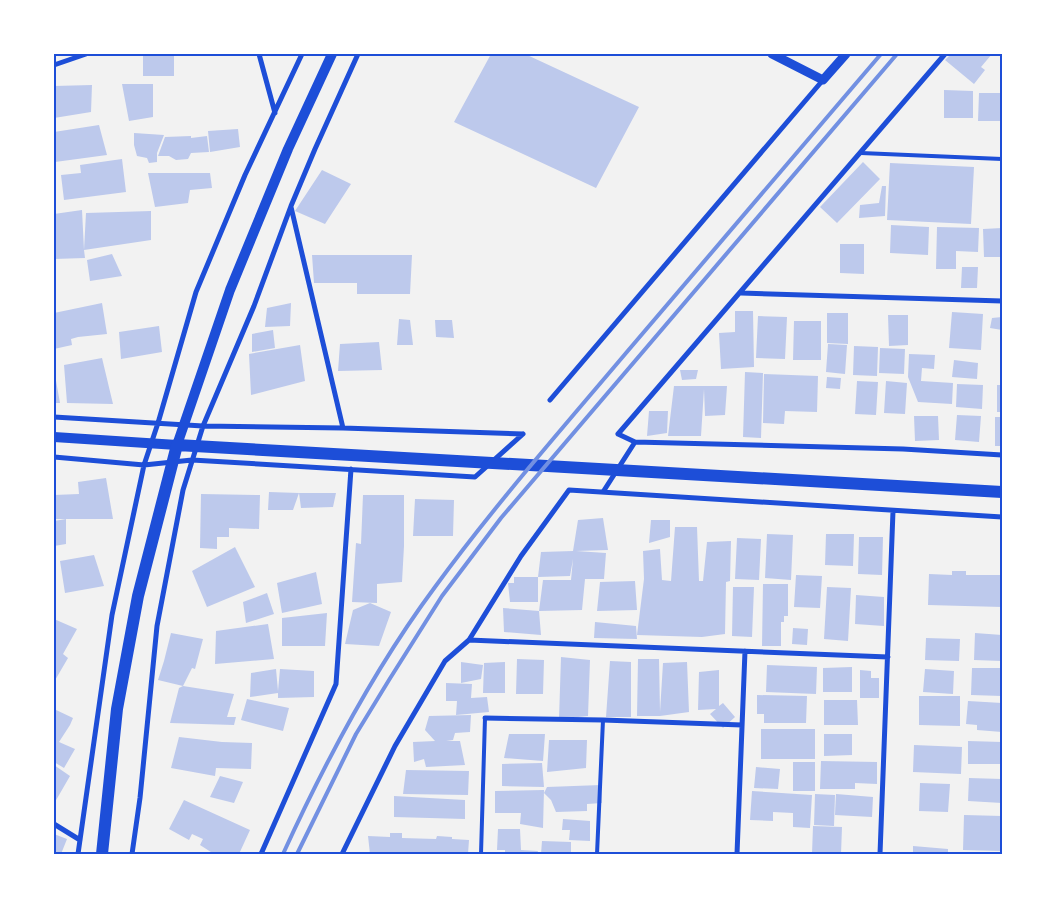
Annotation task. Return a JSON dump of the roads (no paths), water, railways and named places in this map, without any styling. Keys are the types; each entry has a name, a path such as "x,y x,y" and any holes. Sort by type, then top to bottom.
{"main road":[{"path":"102,854 117,709 138,596 177,444 230,290 288,150 332,54"},
{"path":"54,437 1002,492"}],"street":[{"path":"54,65 86,54"},
{"path":"258,54 275,113"},
{"path":"78,854 112,615 144,465 196,292 245,175 302,54"},
{"path":"132,854 140,798 157,626 183,490 203,426 254,306 291,206 358,54"},
{"path":"772,54 823,80"},
{"path":"550,400 846,54"},
{"path":"945,54 618,434 635,442 902,449 1002,455"},
{"path":"291,206 343,428"},
{"path":"741,293 1002,301"},
{"path":"54,417 203,426 523,434 475,477 192,460 144,465 54,458"},
{"path":"604,492 635,442"},
{"path":"261,854 336,684 351,469"},
{"path":"342,854 395,746 445,661 469,640 521,556 569,490 1002,517"},
{"path":"880,854 893,511"},
{"path":"469,640 888,657"},
{"path":"737,854 745,651"},
{"path":"485,718 742,725"},
{"path":"54,824 80,840"}],"lane":[{"path":"861,153 1002,159"},
{"path":"481,854 485,718"},
{"path":"598,854 604,720"}],"railway":[{"path":"283,854 333,751 371,683 391,650 457,557 504,498 881,54"},
{"path":"297,854 356,734 442,596 501,518 897,54"}]}
